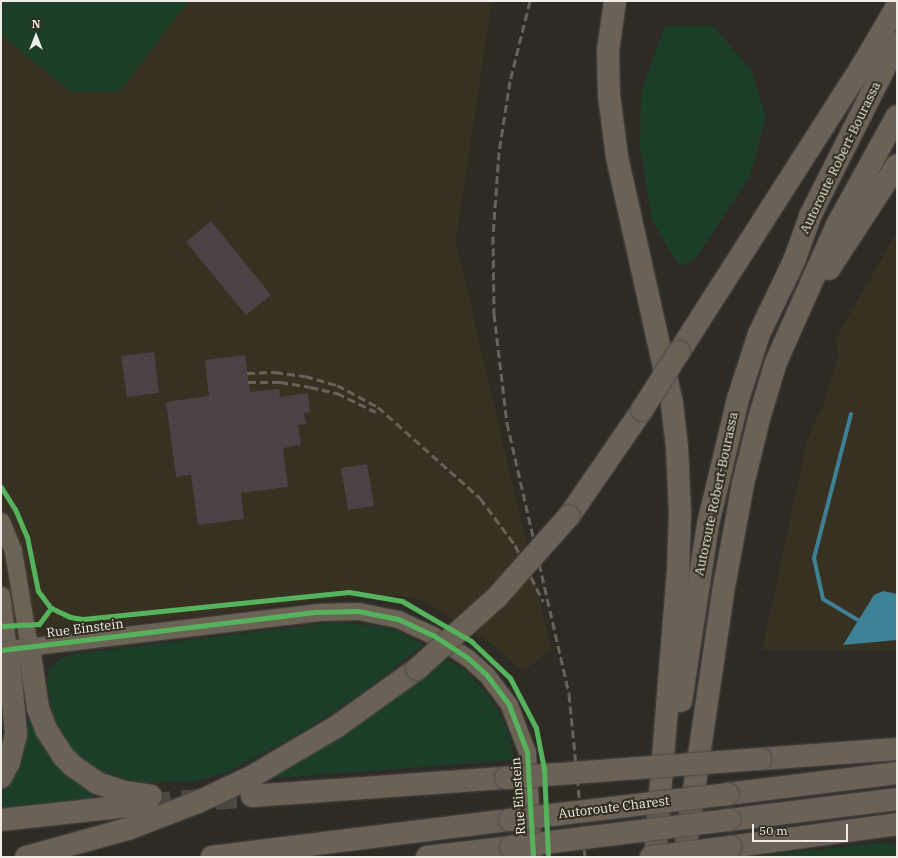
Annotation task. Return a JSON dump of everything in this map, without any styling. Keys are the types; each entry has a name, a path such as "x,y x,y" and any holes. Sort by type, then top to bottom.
{"highway":[{"path":"615,1 608,51 609,95 617,157 672,404 678,454 680,512 678,571 656,857"},
{"path":"26,857 128,829 198,802 251,777 336,727 417,669 497,597 569,516 642,410 869,54 897,6"},
{"name":"Autoroute Robert-Bourassa","path":"656,857 708,524 738,399 759,334 794,261 811,214 897,43"},
{"name":"Autoroute Robert-Bourassa","path":"684,857 723,592 743,484 776,362 799,315 837,225 897,116"},
{"path":"799,315 897,165"},
{"path":"1,820 150,800 97,783 73,766 63,756 47,731 40,714 29,647"},
{"path":"1,777 12,752 16,725 4,650"},
{"path":"695,857 703,730"},
{"path":"824,754 897,740"},
{"path":"252,796 897,748"},
{"name":"Autoroute Charest","path":"212,857 897,773"},
{"name":"Autoroute Charest","path":"427,857 897,799"},
{"path":"651,857 897,824"},
{"path":"730,847 897,836"}],"street":[{"path":"1,521 14,551 29,647"},
{"path":"1,595 4,650"},
{"name":"Rue Einstein","path":"4,650 331,611 371,612 411,624 433,635 477,666 494,683 516,717 529,765 533,857"}],"shaded area":[{"path":"1,1 492,1 456,241 551,650 523,671 490,643 425,601 395,595 345,597 1,640"},
{"path":"897,232 897,650 762,650 807,440 824,403 838,355 836,338"}],"green space":[{"path":"1,1 189,1 119,92 71,92 1,35"},
{"path":"712,25 751,70 766,117 750,176 694,261 679,266 652,220 640,148 641,92 665,26"},
{"path":"335,622 379,626 395,630 424,645 358,696 308,729 228,772 192,782 144,783 101,773 69,748 52,717 47,683 49,670 61,658 73,654"},
{"path":"444,658 464,669 490,697 508,730 514,760 265,779"},
{"path":"23,720 30,720 51,758 60,769 93,791 93,798 1,810 1,788"},
{"path":"879,843 897,844 897,857 748,857"}],"water":[{"path":"883,591 897,594 897,640 843,645 874,595"}],"building":[{"path":"211,221 271,295 246,315 186,242"},
{"path":"154,352 159,393 127,397 121,356"},
{"path":"245,355 250,392 279,389 280,397 308,393 310,412 304,413 306,424 298,425 301,445 283,448 288,487 241,493 244,519 198,525 191,475 176,477 166,402 209,396 205,360"},
{"path":"367,464 374,506 348,510 341,468"}],"waterway":[{"path":"851,414 814,558 823,599 858,620 863,620"}],"tunnel":[{"path":"149,804 252,796"}],"railway":[{"path":"530,1 510,81 499,152 493,236 494,314 507,423 569,694 585,857"},
{"path":"247,373 275,372 305,376 337,385 378,407 480,498 515,545 543,601"},
{"path":"248,382 280,382 337,393 376,412"}],"cycle path":[{"path":"1,487 15,509 27,537 38,591 51,608 70,617 83,619 349,592 402,601 471,641 510,678 536,728 544,769 548,857"},
{"path":"1,626 39,624 51,608"},
{"path":"1,650 317,612 358,611 398,619 433,635 468,658 486,674 509,705 527,752 533,857"}]}
